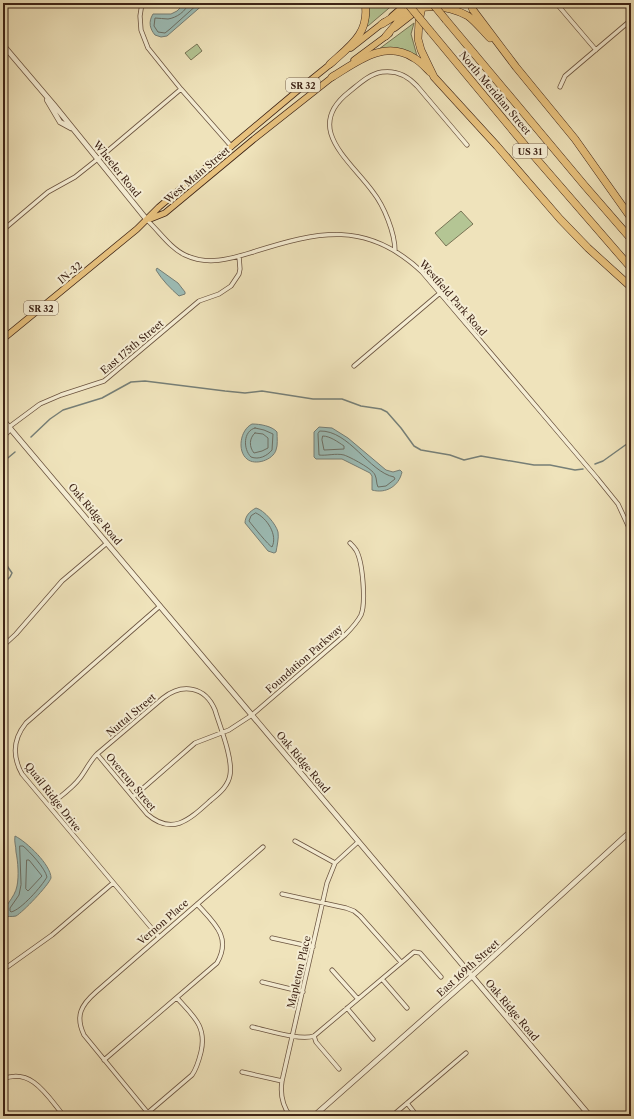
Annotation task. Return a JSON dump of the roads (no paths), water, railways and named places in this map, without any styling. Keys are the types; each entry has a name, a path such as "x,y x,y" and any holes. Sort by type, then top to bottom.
{"highway":[{"path":"330,64 358,38 362,32 366,17 365,3"},
{"name":"North Meridian Street","path":"432,3 631,239"},
{"path":"470,3 473,10 503,51 576,139 631,218"},
{"path":"382,24 410,4 439,5 461,12 475,22 503,51"},
{"path":"386,36 410,4"},
{"name":"North Meridian Street","path":"410,4 431,32 539,162 631,268"},
{"path":"423,5 418,27 418,39 421,50 434,77"},
{"path":"332,78 364,58 384,50 398,51 413,57 434,77 497,146 564,224 631,287"}],"main road":[{"name":"West Main Street","path":"147,220 165,213 254,138 386,36 423,5"},
{"name":"West Main Street","path":"147,220 159,207 302,87 382,24"},
{"name":"IN-32","path":"3,339 147,220"}],"street":[{"path":"142,3 140,24 145,43 151,53 232,147"},
{"path":"556,3 596,50"},
{"path":"560,87 565,76 631,20"},
{"name":"Wheeler Road","path":"3,45 147,220"},
{"path":"395,251 394,239 381,204 373,191 334,144 329,125 330,115 333,108 344,96 366,78 374,74 390,72 404,75 411,79 467,145"},
{"path":"3,230 48,192 75,177 97,160 181,89"},
{"name":"Westfield Park Road","path":"147,220 171,245 187,256 210,261 226,260 302,238 333,234 362,238 395,251 416,266 592,472 618,504 631,532"},
{"name":"East 175th Street","path":"3,437 10,428 40,404 61,395 104,381 199,301 219,294 230,286 239,274 239,256"},
{"path":"354,366 440,293"},
{"name":"Oak Ridge Road","path":"3,420 471,977 590,1116"},
{"path":"3,646 16,634 62,581 107,542"},
{"name":"Foundation Parkway","path":"133,797 192,745 233,728 252,715 356,625 363,609 363,595 360,564 356,551 350,543"},
{"name":"Quail Ridge Drive","path":"159,937 22,774 17,763 15,746 21,729 26,723 160,606"},
{"name":"Nuttal Street","path":"49,806 81,778 89,763 97,754 173,691 181,689 196,690 206,696 214,708 222,733"},
{"name":"Overcup Street","path":"97,754 147,814 160,823 176,824 186,821 220,792 229,779 230,763 222,733"},
{"name":"East 169th Street","path":"314,1116 471,977 631,830"},
{"path":"295,841 335,864"},
{"name":"Mapleton Place","path":"290,1116 282,1099 282,1081 328,876 335,864 358,842"},
{"name":"Vernon Place","path":"104,1060 84,1035 80,1024 82,1007 89,998 263,847"},
{"path":"3,970 52,935 113,883"},
{"path":"282,894 346,908 358,914 400,962"},
{"path":"148,1113 104,1060 215,966 222,952 223,945 219,932 212,921 197,904"},
{"path":"272,938 313,947"},
{"path":"252,1027 293,1036 310,1038 412,953 418,952 441,977"},
{"path":"332,970 358,999"},
{"path":"382,979 407,1008"},
{"path":"262,982 302,992"},
{"path":"144,1116 192,1075 197,1067 201,1054 203,1040 201,1028 194,1017 177,998"},
{"path":"347,1008 373,1039"},
{"path":"314,1036 316,1042 339,1068"},
{"path":"392,1116 466,1053"},
{"path":"242,1072 282,1081"},
{"path":"3,1079 18,1076 31,1080 37,1084 64,1116"},
{"path":"407,1103 417,1116"},
{"path":"56,1116 61,1112"}],"water":[{"path":"185,3 205,3 167,36 161,37 155,35 150,25 150,20 153,14 171,14 177,11"},
{"path":"157,268 178,283 185,294 179,296 161,277 156,270"},
{"path":"252,424 266,426 277,432 277,444 274,454 268,459 259,462 250,461 247,459 241,446 241,441 245,431"},
{"path":"319,427 332,428 348,438 386,470 393,472 400,470 402,472 398,481 387,490 372,490 372,476 370,473 342,459 316,459 314,457 314,432"},
{"path":"256,508 266,514 277,529 278,539 276,552 274,553 268,551 245,523 248,514"},
{"path":"15,836 26,843 38,854 47,867 51,878 19,914 16,916 3,917 5,909 16,890 18,882"}],"waterway":[{"path":"31,437 50,419 63,410 102,398 131,382 145,381 245,393 262,391 313,399 342,399 361,406 381,409 387,412 414,446 421,450 450,455 464,460 481,456 534,465 550,465 575,470 583,469"},
{"path":"595,464 603,461 631,441"},
{"path":"3,462 15,452"},
{"path":"3,560 12,573 3,584"}]}
